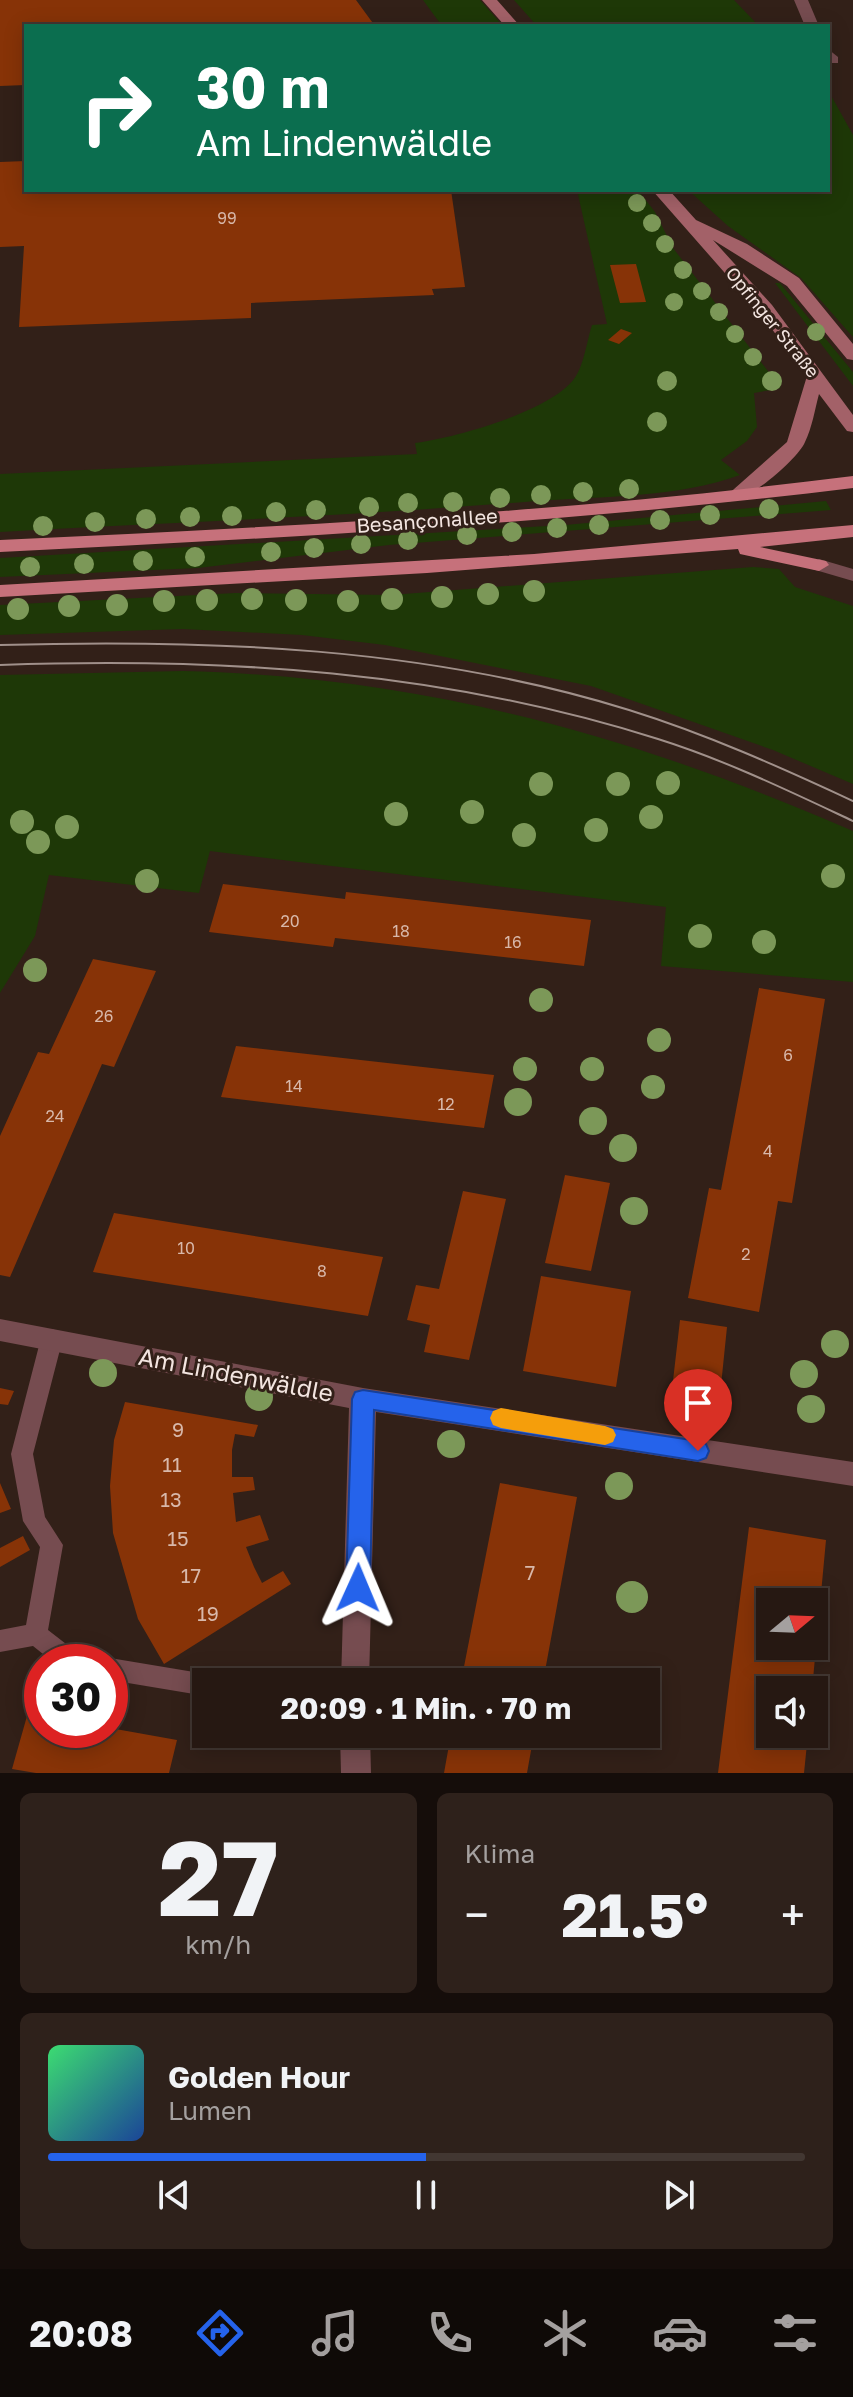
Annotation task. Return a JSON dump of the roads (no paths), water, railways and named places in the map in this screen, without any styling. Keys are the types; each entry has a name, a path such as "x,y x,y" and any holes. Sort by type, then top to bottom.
{"main road":[{"path":"489,0 511,24"},
{"name":"Opfinger Straße","path":"662,192 766,309 853,427"},
{"name":"Opfinger Straße","path":"688,221 741,247 793,282 853,355"},
{"path":"734,497 779,462 796,443 816,375"},
{"name":"Besançonallee","path":"0,546 254,534 734,497 853,482"},
{"path":"0,591 349,572 726,545 853,531"},
{"path":"726,545 819,565"}],"street":[{"path":"801,0 811,24"},
{"path":"819,565 853,575"},
{"name":"Am Lindenwäldle","path":"0,1330 363,1399 853,1474"},
{"path":"355,1668 363,1399"},
{"path":"355,1748 356,1773"}],"lane":[{"path":"36,1634 52,1545 34,1521 22,1454 52,1338"},
{"path":"0,1641 36,1634 48,1644"},
{"path":"128,1672 192,1683"}],"tram line":[{"path":"0,645 238,646 397,660 475,672 553,689 658,719 853,801"},
{"path":"0,665 84,663 250,667 415,684 496,698 577,716 683,747 853,821"}]}
